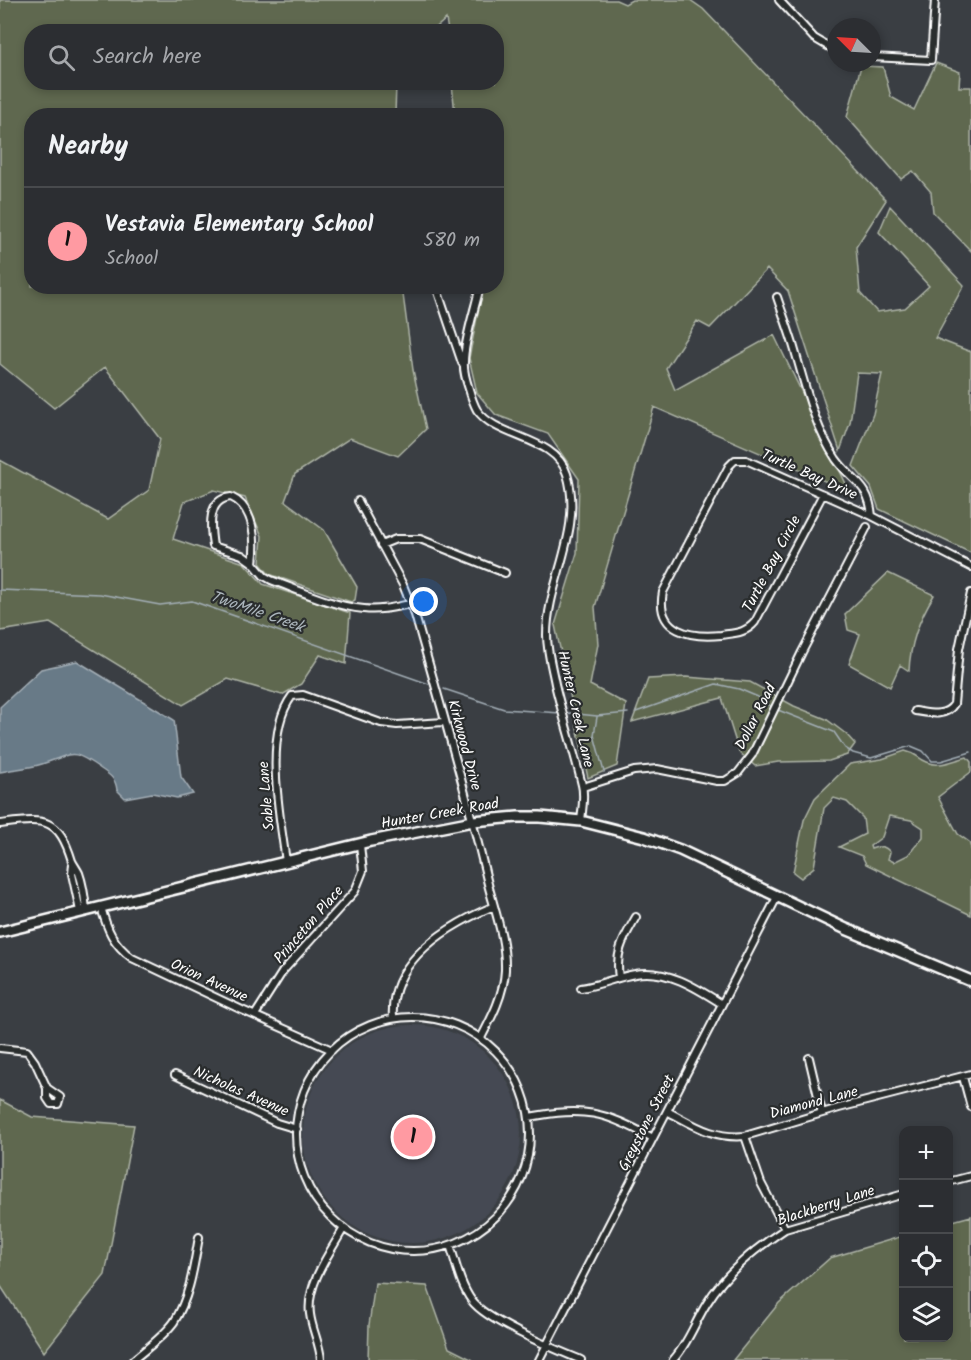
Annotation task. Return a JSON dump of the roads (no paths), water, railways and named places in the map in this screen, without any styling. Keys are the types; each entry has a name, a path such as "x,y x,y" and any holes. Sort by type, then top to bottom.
{"main road":[{"name":"Hunter Creek Road","path":"0,932 360,844 473,821 518,817 581,822 644,837 680,850 777,897 971,981"}],"street":[{"path":"779,0 814,38 827,46"},
{"path":"881,57 931,60 935,0"},
{"name":"Hunter Creek Lane","path":"439,294 464,366 474,403 482,416 543,447 560,461 567,474 571,497 570,526 561,571 548,615 547,638 563,716 583,787"},
{"name":"Hunter Creek Lane","path":"464,366 478,294"},
{"path":"777,297 813,413 822,434 838,461 868,495 872,516"},
{"name":"Turtle Bay Drive","path":"735,460 746,460 872,516 971,567"},
{"name":"Turtle Bay Circle","path":"735,460 729,466 663,592 662,612 666,620 681,631 702,637 740,632 750,628 823,494"},
{"path":"253,563 255,542 253,526 247,512 238,500 231,497 217,501 213,508 213,546 243,555 271,580 344,606 366,610 410,604"},
{"name":"Kirkwood Drive","path":"358,501 410,604 473,821 503,943 505,973 498,1003 481,1038"},
{"name":"Dollar Road","path":"583,787 634,771 657,769 717,781 728,780 738,773 756,746 867,527"},
{"path":"381,545 396,539 420,539 505,573"},
{"path":"915,711 943,714 950,711 954,704 959,649 971,593"},
{"name":"Sable Lane","path":"286,862 275,765 283,712 292,696 303,695 381,723 397,725 444,722"},
{"path":"581,822 583,787"},
{"path":"0,824 36,821 51,825 66,841 73,864 72,874 83,911"},
{"name":"Princeton Place","path":"255,1015 284,971 354,891 363,871 360,844"},
{"name":"Greystone Street","path":"539,1360 777,897"},
{"path":"393,1018 392,1005 395,990 405,969 450,928 494,906"},
{"name":"Orion Avenue","path":"101,907 111,936 132,958 332,1050"},
{"path":"619,978 617,962 619,947 636,917"},
{"path":"581,988 642,973 665,975 693,987 722,1004"},
{"path":"421,1017 448,1022 481,1038 501,1056 516,1078 529,1117 530,1140 526,1163 512,1195 490,1222 471,1235 450,1245 428,1250 395,1249 363,1240 344,1228 323,1209 308,1185 299,1157 297,1129 300,1104 309,1080 332,1050 348,1037 366,1026 393,1018 421,1017"},
{"path":"0,1048 27,1051 35,1062 47,1088"},
{"path":"809,1058 822,1113"},
{"name":"Diamond Lane","path":"667,1111 713,1134 732,1137 745,1136 822,1113 971,1074"},
{"name":"Nicholas Avenue","path":"176,1075 277,1123 297,1129"},
{"path":"963,1077 971,1107"},
{"path":"529,1117 562,1112 592,1112 628,1125 653,1138"},
{"path":"745,1136 761,1183 785,1229"},
{"path":"953,1181 971,1176"},
{"name":"Blackberry Lane","path":"673,1360 686,1343 720,1284 753,1252 785,1229 899,1195"},
{"path":"321,1360 311,1320 310,1305 318,1276 344,1228"},
{"path":"138,1359 173,1323 181,1310 199,1237"},
{"path":"450,1245 467,1293 475,1305 500,1323 581,1360"}],"water":[{"path":"77,661 174,720 181,777 193,794 177,798 152,793 125,798 117,790 110,775 91,762 72,754 37,765 0,772 0,707 41,669"}],"waterway":[{"name":"TwoMile Creek","path":"0,590 100,594 160,605 192,601 429,684"},
{"name":"TwoMile Creek","path":"636,712 716,684 739,689 758,697 772,707"},
{"name":"TwoMile Creek","path":"444,689 504,709 560,713"},
{"path":"778,710 834,732 845,748 871,758 911,746 923,751 932,761 941,761 971,752"},
{"name":"TwoMile Creek","path":"568,713 597,716 628,713"},
{"path":"597,717 594,735 604,772"}],"place":[{"name":"Vestavia Elementary School","path":"413,1137"}]}
